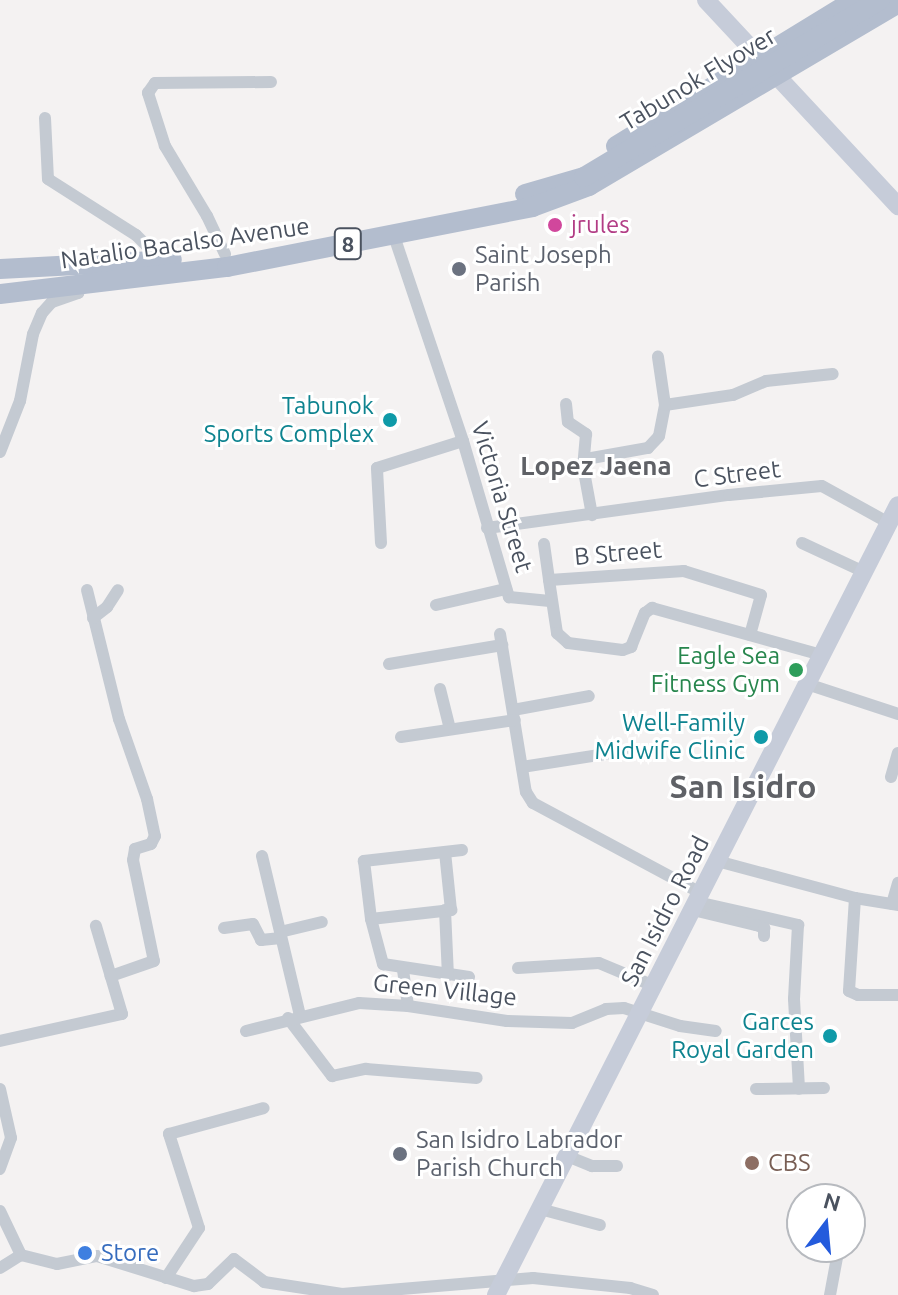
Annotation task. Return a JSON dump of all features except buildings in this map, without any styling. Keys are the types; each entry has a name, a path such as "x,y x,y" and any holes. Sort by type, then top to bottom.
{"main road":[{"name":"Tabunok Flyover","path":"584,177 880,0"},
{"name":"Natalio Bacalso Avenue","path":"561,190 847,2"},
{"name":"Natalio Bacalso Avenue","path":"0,294 49,290 80,274 225,254 589,186 898,3"},
{"name":"Natalio Bacalso Avenue","path":"0,269 47,265 80,274 227,267 532,207 584,177"}],"street":[{"path":"706,0 898,206"},
{"path":"225,254 207,216 165,146 148,93 155,83 271,82"},
{"path":"45,118 48,179 136,235 153,252 155,262"},
{"name":"Victoria Street","path":"394,236 463,441 509,597 550,601 557,633 568,643 623,650 631,647 645,613 652,608 822,655"},
{"path":"0,452 20,401 33,334 42,313 49,304 78,293 80,274"},
{"path":"586,459 651,446 659,436 665,405 658,357"},
{"path":"665,405 733,395 766,381 833,374"},
{"path":"566,404 568,422 586,434 583,466 592,515"},
{"path":"381,543 377,468 463,441"},
{"name":"C Street","path":"487,528 729,495 822,486 889,523"},
{"name":"San Isidro Road","path":"500,1288 898,505"},
{"path":"802,543 862,571"},
{"path":"544,544 549,580"},
{"name":"B Street","path":"550,601 549,580 684,571 761,595 750,635"},
{"path":"436,605 506,589"},
{"path":"87,590 119,719 147,799 155,836 151,844 135,849 133,860 154,961 111,976"},
{"path":"93,618 107,607 118,590"},
{"path":"389,664 501,640 526,792 533,803 697,902 764,928 764,936"},
{"path":"807,684 898,714"},
{"path":"440,689 450,729"},
{"path":"401,737 450,729 589,696"},
{"path":"522,767 624,751"},
{"path":"891,777 898,753"},
{"path":"462,850 364,861 371,919 383,964 403,970 469,977"},
{"path":"371,919 451,910 445,852"},
{"path":"262,856 294,1017 332,1076 366,1069 477,1078"},
{"path":"717,861 855,898 895,904 898,883"},
{"path":"855,898 849,991 858,995 898,995"},
{"path":"697,902 798,925 794,999 799,1089"},
{"path":"445,910 448,975"},
{"path":"224,928 253,924 261,940 322,922"},
{"path":"0,1041 122,1014 96,926"},
{"path":"518,968 599,963 654,986"},
{"path":"403,970 408,1006"},
{"name":"Green Village","path":"246,1031 359,1003 408,1006 507,1021 572,1023 606,1009 640,1012 680,1026 716,1031"},
{"path":"756,1089 824,1088"},
{"path":"0,1089 11,1138 0,1169"},
{"path":"166,1278 199,1228 169,1134 264,1108"},
{"path":"567,1156 592,1166 617,1166"},
{"path":"540,1209 600,1225"},
{"path":"0,1211 21,1255"},
{"path":"0,1268 21,1255 57,1264 97,1256 194,1286 208,1284 234,1259 264,1282 342,1294 500,1288 571,1280 630,1288 653,1295"},
{"path":"835,1294 838,1263"},
{"path":"254,1295 264,1282"}],"place":[{"name":"jrules","path":"555,225"},
{"name":"Saint Joseph Parish","path":"459,269"},
{"name":"Tabunok Sports Complex","path":"390,420"},
{"name":"Eagle Sea Fitness Gym","path":"796,670"},
{"name":"Well-Family Midwife Clinic","path":"761,737"},
{"name":"Garces Royal Garden","path":"830,1036"},
{"name":"San Isidro Labrador Parish Church","path":"400,1154"},
{"name":"CBS","path":"752,1163"},
{"name":"Store","path":"85,1253"}],"district":[{"name":"Lopez Jaena","path":"596,466"},
{"name":"San Isidro","path":"743,786"}]}
